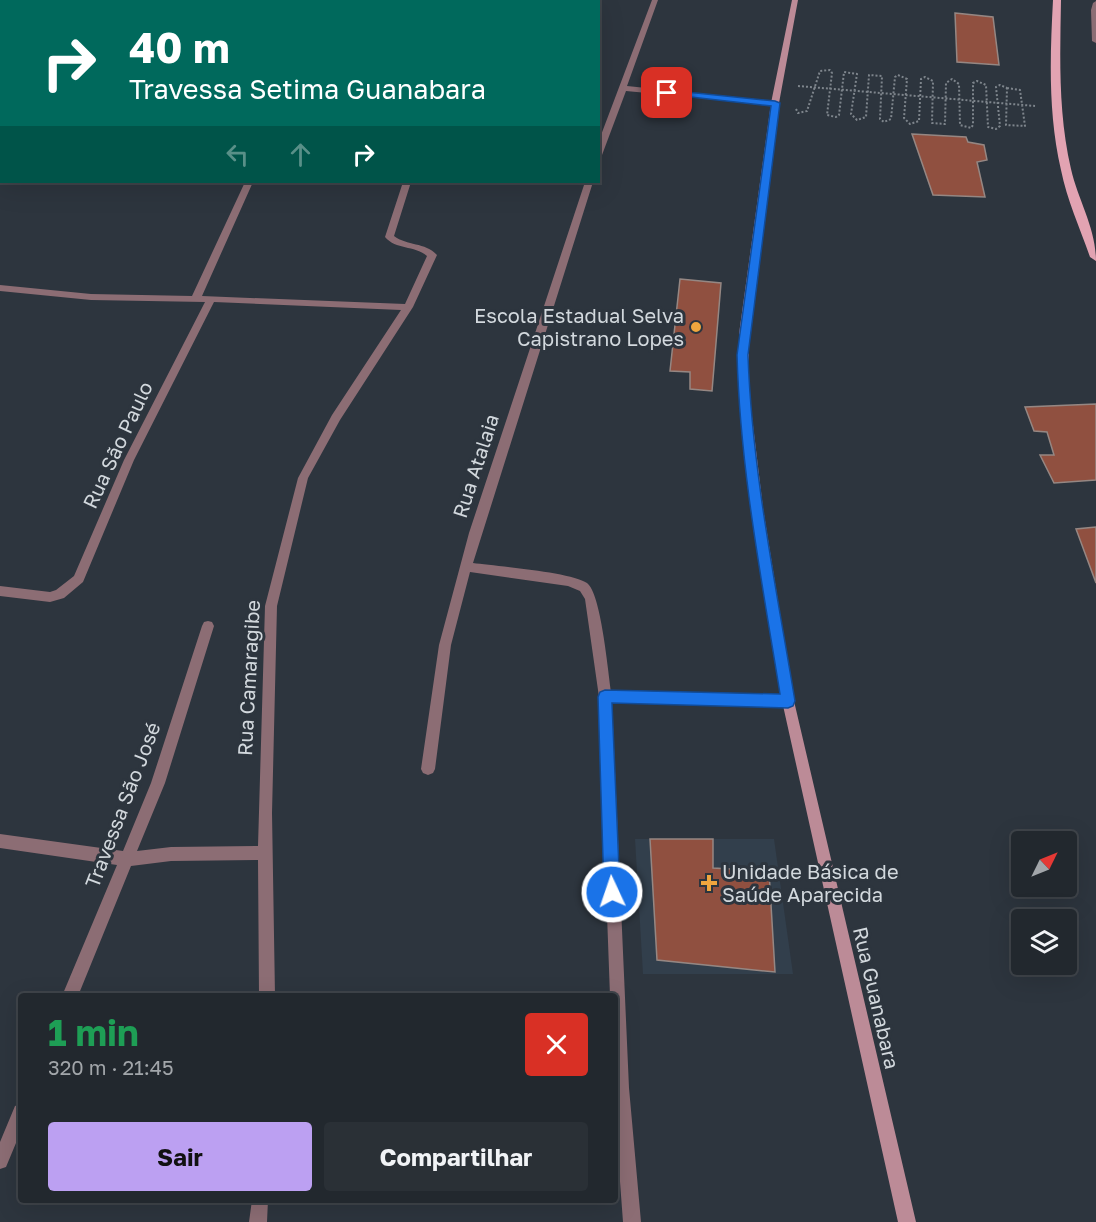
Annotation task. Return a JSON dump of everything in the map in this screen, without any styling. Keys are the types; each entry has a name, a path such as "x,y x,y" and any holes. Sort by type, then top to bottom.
{"main road":[{"path":"1057,0 1055,36 1058,108 1066,169 1096,257"}],"street":[{"path":"600,150 656,0"},
{"name":"Rua Guanabara","path":"795,0 775,103 743,355 744,392 757,508 788,701 908,1222"},
{"path":"1096,3 1094,10 1096,40"},
{"path":"623,88 775,103"},
{"path":"196,298 249,183"},
{"name":"Rua Camaragibe","path":"267,993 266,729 271,606 303,478 336,418 408,308 432,255 428,250 394,242 389,237 407,183"},
{"name":"Rua Atalaia","path":"428,769 445,645 476,533 589,183"},
{"path":"0,288 91,297 196,298 408,308"},
{"name":"Rua São Paulo","path":"0,591 50,597 60,594 79,579 129,460 211,299"},
{"path":"467,567 568,580 584,587 591,598 605,697 617,993"},
{"name":"Travessa São José","path":"71,993 158,783 208,626"},
{"path":"605,697 788,701"},
{"path":"0,842 128,859 178,854 266,853"},
{"path":"618,1016 621,1089 632,1222"},
{"path":"0,1161 18,1119"},
{"path":"258,1222 260,1203"}],"path":[{"path":"797,102 795,111 804,113 807,111 813,87 820,71 824,69 832,73 827,115 831,117 839,115 844,72 848,71 856,74 851,114 856,120 866,117 869,75 874,74 882,76 880,119 884,122 891,120 895,77 898,75 908,79 904,118 910,124 919,121 921,78 925,77 933,81 932,123 942,125 945,124 946,83 952,79 959,84 960,125 971,128 974,125 973,83 977,81 984,82 986,85 987,125 993,129 1000,126 996,87 1000,85 1020,90 1025,126 1006,125 1007,88"},
{"path":"779,84 1058,108"},
{"path":"798,94 800,86"}],"shaded area":[{"name":"Unidade Básica de Saúde Aparecida","path":"635,839 774,839 793,974 643,974"}],"building":[{"path":"955,13 993,17 999,65 957,62"},
{"path":"912,134 966,137 968,142 984,145 987,160 977,162 985,197 933,195"},
{"name":"Escola Estadual Selva Capistrano Lopes","path":"680,279 721,283 712,391 690,389 690,372 670,371"},
{"path":"1096,404 1096,480 1054,483 1040,455 1054,455 1047,432 1034,431 1025,407"},
{"path":"1096,527 1096,583 1076,529"},
{"name":"Unidade Básica de Saúde Aparecida","path":"650,839 713,839 713,868 769,871 775,972 657,960"}],"place":[{"name":"Escola Estadual Selva Capistrano Lopes","path":"696,327"},
{"name":"Unidade Básica de Saúde Aparecida","path":"709,883"}],"route":[{"path":"612,892 605,697 788,701 757,508 744,392 743,355 775,103 667,93"}]}
